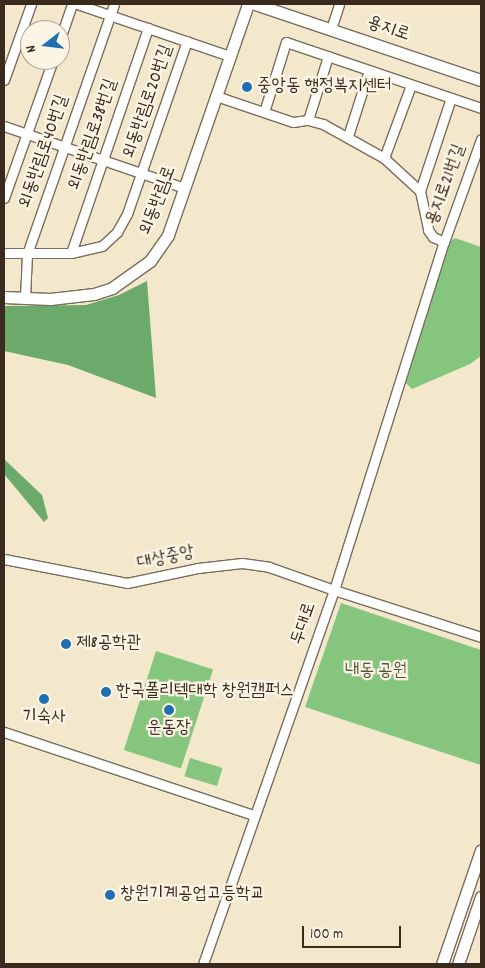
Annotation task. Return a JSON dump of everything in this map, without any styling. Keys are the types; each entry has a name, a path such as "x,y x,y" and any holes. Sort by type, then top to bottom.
{"main road":[{"name":"외동반림로","path":"4,297 25,298 94,294 132,276 161,248 184,188 248,4"},
{"name":"용지로","path":"255,4 481,80"},
{"path":"442,964 481,850"},
{"path":"458,964 481,897"}],"street":[{"path":"4,80 31,4"},
{"path":"67,20 72,4"},
{"path":"77,4 230,56"},
{"name":"외동반림로40번길","path":"25,298 26,254 114,4"},
{"path":"331,29 340,4"},
{"name":"외동반림로38번길","path":"71,253 148,28"},
{"name":"외동반림로20번길","path":"142,174 187,41"},
{"path":"264,112 286,42 481,108"},
{"path":"308,120 328,56"},
{"path":"4,198 49,70"},
{"path":"348,136 370,70"},
{"path":"384,158 411,85"},
{"name":"용지로21번길","path":"216,96 293,122 308,120 348,136 384,158 420,191"},
{"name":"용지로21번길","path":"451,98 420,191 428,230 433,237 444,242 481,139"},
{"name":"외동반림로20번길","path":"4,126 184,188"},
{"path":"4,253 71,253 102,246 117,232 127,214 142,174"},
{"path":"334,590 444,242"},
{"name":"대상중앙","path":"4,559 127,583 198,568 242,563 269,567 334,590"},
{"name":"두대로","path":"203,964 334,590 481,637"},
{"path":"4,732 254,815"}],"green space":[{"path":"455,238 481,247 481,356 470,364 412,389 402,379 445,245"},
{"path":"147,281 156,398 68,365 4,351 4,306 86,305 119,295"},
{"path":"4,459 42,495 48,518 44,522 4,474"},
{"name":"내동 공원","path":"341,603 481,650 481,765 305,707"},
{"name":"운동장","path":"156,651 213,670 181,768 124,750"},
{"path":"190,758 223,768 217,786 184,776"}],"place":[{"name":"중앙동 행정복지센터","path":"247,87"},
{"name":"제8공학관","path":"66,644"},
{"name":"한국폴리텍대학 창원캠퍼스","path":"106,692"},
{"name":"기숙사","path":"44,699"},
{"name":"운동장","path":"169,710"},
{"name":"창원기계공업고등학교","path":"110,895"}]}
